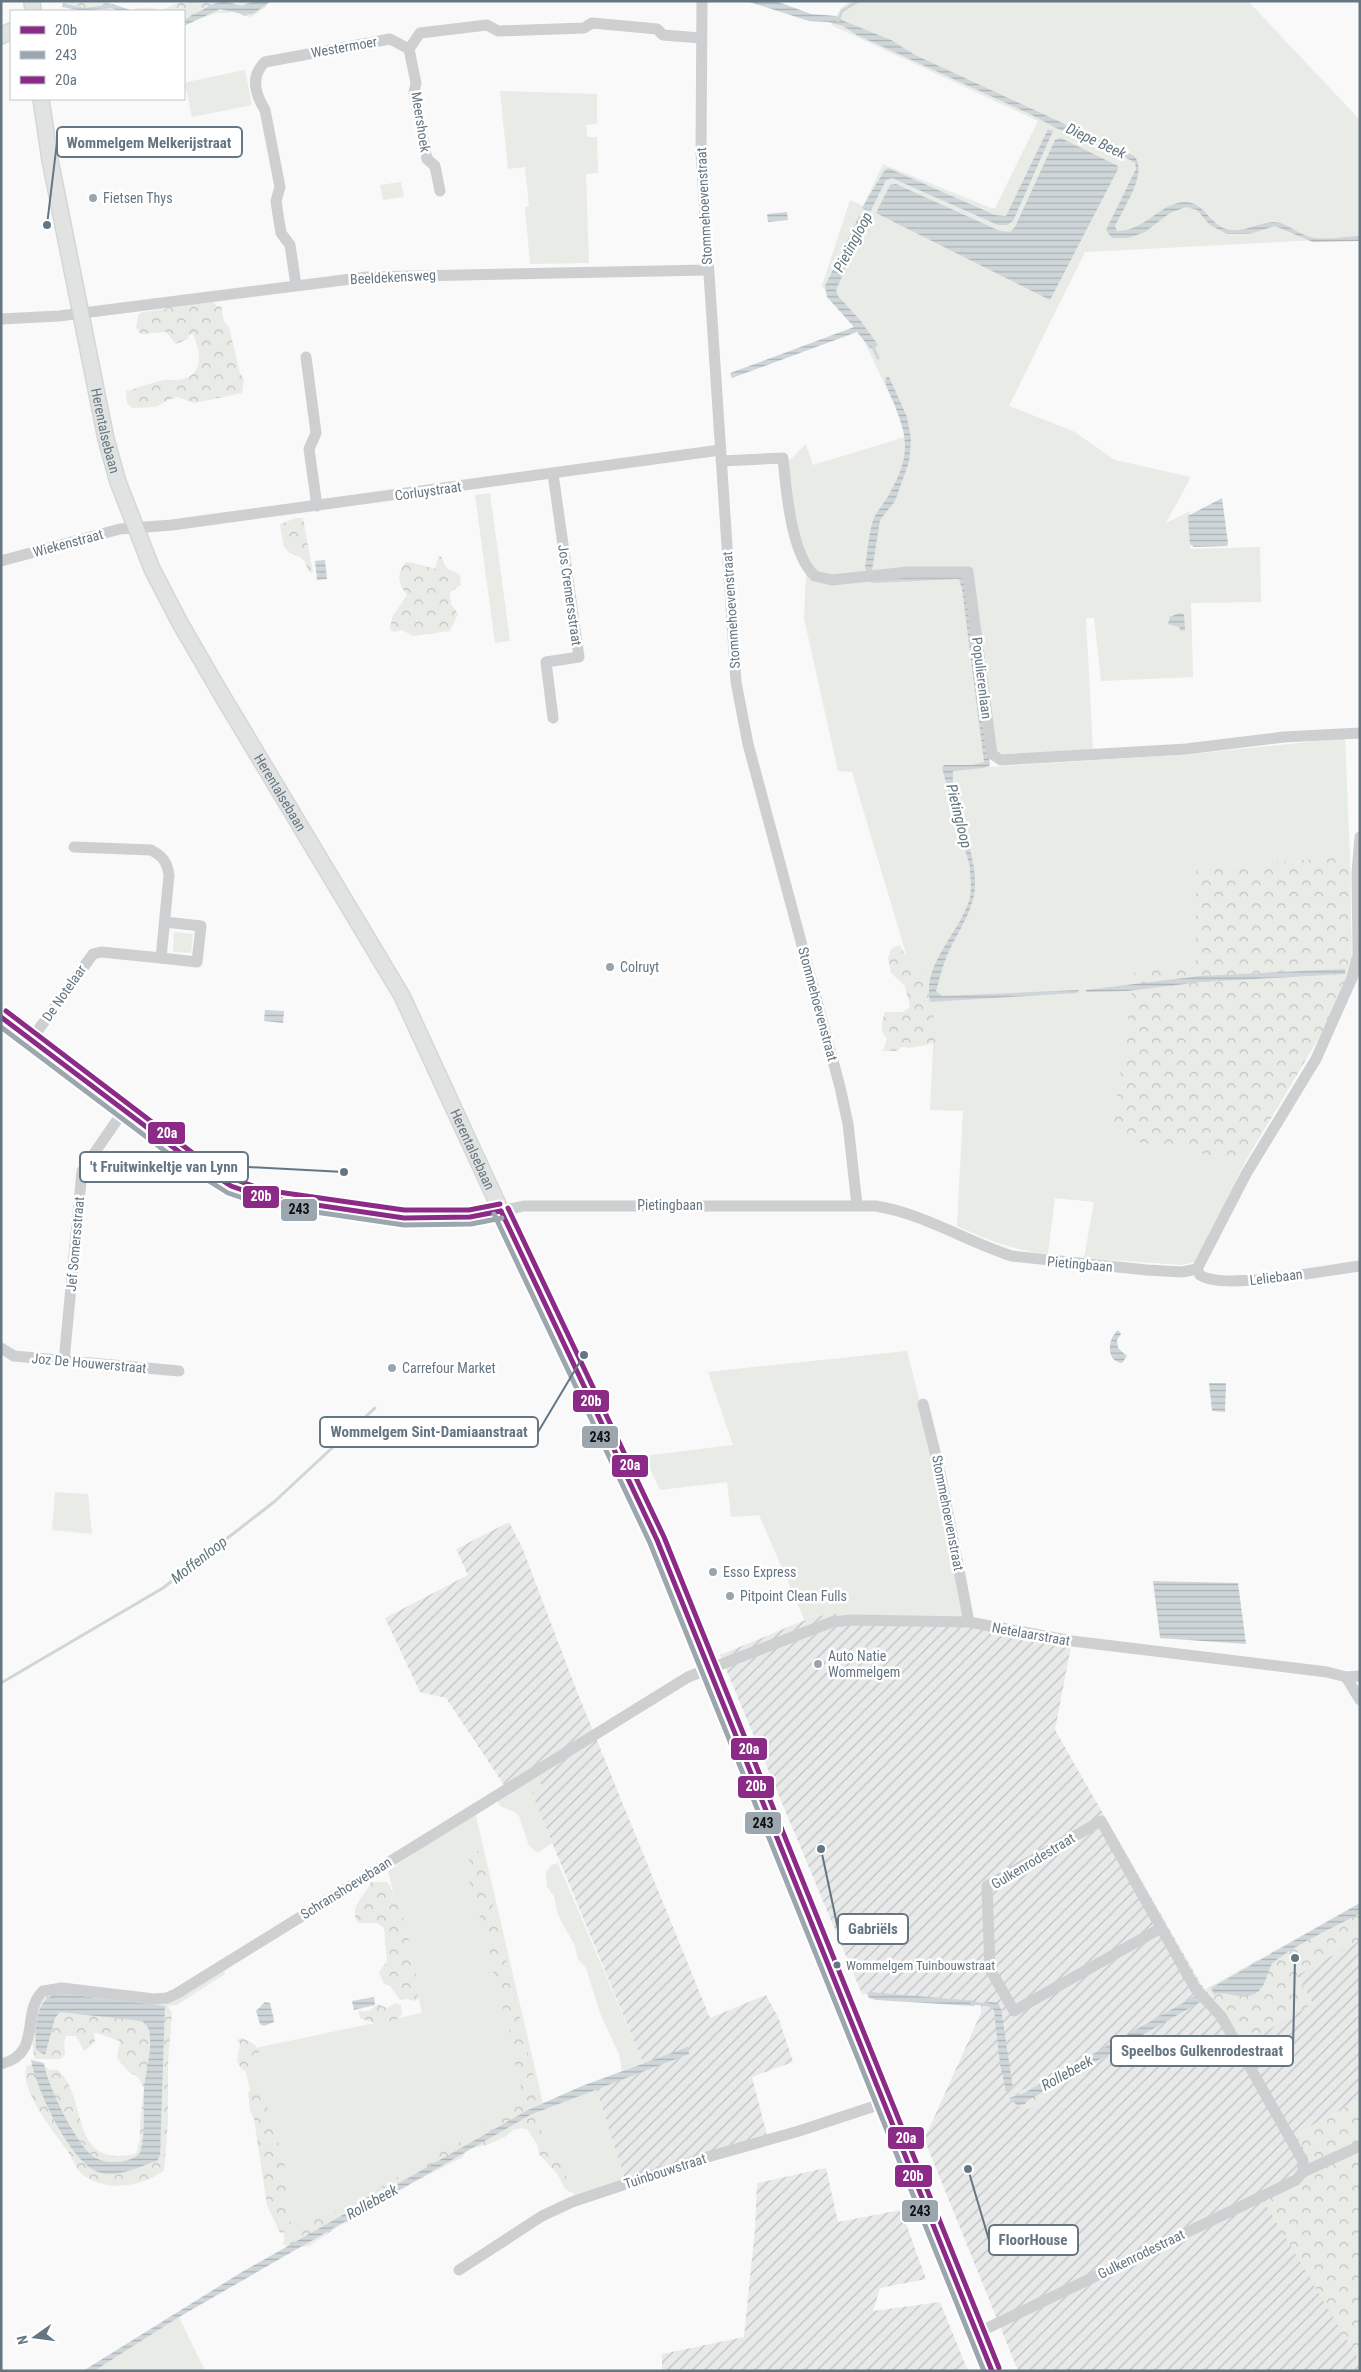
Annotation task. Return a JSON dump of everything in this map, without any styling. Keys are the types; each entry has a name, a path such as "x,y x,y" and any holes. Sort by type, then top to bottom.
{"main road":[{"name":"Herentalsebaan","path":"41,100 50,160 106,439 118,482 152,569 185,632 402,996 501,1211 657,1540 992,2371"},
{"path":"1,1017 206,1171 231,1186 262,1197 404,1218 469,1217 501,1211"}],"street":[{"name":"Stommehoevenstraat","path":"702,1 701,153 734,658 741,715 840,1087 848,1124 857,1205"},
{"path":"409,49 420,33 487,25 498,31 584,28 592,23 657,29 663,35 701,38"},
{"name":"Westermoer","path":"296,284 290,245 281,233 276,201 280,187 266,110 258,99 254,79 257,69 265,62 390,39 409,49"},
{"name":"Meershoek","path":"409,49 416,83 414,92 427,159 435,166 440,192"},
{"name":"Beeldekensweg","path":"1,319 80,312 296,284 376,277 708,270"},
{"path":"306,357 316,433 309,449 317,506"},
{"name":"Corluystraat","path":"136,528 553,474 721,456"},
{"name":"Populierenlaan","path":"721,456 783,458 790,517 809,571 815,576 832,580 908,572 968,572 992,754 1001,760 1186,749 1284,737 1360,733"},
{"name":"Jos Cremersstraat","path":"553,474 578,657 546,662 553,718"},
{"name":"Wiekenstraat","path":"1,561 120,529 136,528"},
{"path":"1197,1269 1246,1174 1316,1059 1352,978 1358,955 1357,873 1360,837"},
{"path":"74,847 150,850 160,855 168,864 169,875 161,958"},
{"name":"De Notelaar","path":"31,1040 93,954 101,952 197,962 201,926 165,922"},
{"name":"Jef Somersstraat","path":"64,1361 82,1171 124,1110"},
{"name":"Pietingbaan","path":"501,1211 527,1206 857,1205 886,1208 914,1215 993,1250 1012,1256 1147,1270 1182,1272 1197,1269"},
{"name":"Leliebaan","path":"1197,1269 1204,1278 1240,1281 1360,1266"},
{"name":"Joz De Houwerstraat","path":"1,1348 14,1356 179,1371"},
{"name":"Stommehoevenstraat","path":"923,1404 940,1472 969,1622"},
{"name":"Netelaarstraat","path":"710,1670 810,1628 832,1622 852,1620 969,1622 1072,1641 1327,1672 1346,1678 1360,1676"},
{"name":"Schranshoevebaan","path":"1,2064 18,2057 24,2051 37,1999 43,1991 62,1988 154,1999 176,1994 602,1728 688,1677 710,1670"},
{"path":"1346,1678 1360,1700"},
{"name":"Gulkenrodestraat","path":"1161,1928 1014,2011 990,1969 987,1886 1101,1821 1195,1988 1221,2016 1303,2161 1303,2172"},
{"name":"Tuinbouwstraat","path":"459,2270 542,2216 572,2202 700,2159 800,2131 884,2103"},
{"name":"Gulkenrodestraat","path":"977,2333 1296,2180 1303,2172 1360,2146"}],"shaded area":[{"path":"509,1522 522,1547 574,1684 710,2018 766,1995 779,2019 793,2062 752,2077 768,2139 626,2183 596,2089 646,2070 525,1777 506,1788 446,1698 420,1692 385,1618 468,1575 456,1549"},
{"path":"836,1614 969,1622 1072,1641 1055,1730 1201,1984 1226,2013 1244,2043 1313,2004 1297,1975 1360,1940 1360,2099 1300,2132 1298,2138 1316,2170 1360,2362 1360,2371 1018,2371 923,2136 928,2131 981,2013 981,2004 862,1994 720,1655 815,1616"},
{"path":"826,2168 838,2222 901,2210 926,2279 880,2288 873,2311 940,2302 968,2371 662,2371 662,2354 744,2337 755,2229 757,2183"}],"green space":[{"path":"57,1 111,1 111,10 92,10"},
{"path":"190,1 268,1 266,7 251,17 233,10 229,13 217,13 185,24 185,10 132,10 140,8 164,9 175,4"},
{"path":"851,1 1248,1 1360,120 1360,238 1085,252 1009,406 1073,431 1115,460 1191,477 1166,523 1190,511 1191,549 1260,547 1261,602 1191,603 1193,677 1101,681 1094,618 1086,618 1093,750 1006,756 997,750 973,577 834,576 822,574 812,565 801,539 796,523 786,464 806,444 813,465 905,437 895,406 856,324 822,286 850,200 863,206 883,164 995,208 1038,121 831,25 841,8"},
{"path":"245,70 252,105 192,117 185,84 187,82"},
{"path":"500,91 597,94 597,124 586,125 587,137 597,137 598,173 586,174 589,263 530,264 525,207 529,206 525,167 508,169"},
{"path":"401,182 404,197 383,200 380,185"},
{"path":"186,294 211,300 217,306 221,306 224,322 229,327 240,373 244,379 242,393 194,403 178,397 156,407 132,408 127,403 126,391 160,381 183,379 195,372 198,367 199,354 193,334 189,335 188,339 176,344 166,332 141,334 136,328 138,315 143,312 165,309"},
{"path":"490,493 510,641 495,643 475,495"},
{"path":"296,518 303,518 313,573 308,571 302,559 297,555 289,553 283,543 280,524"},
{"path":"439,556 442,557 447,568 460,575 461,585 450,592 451,604 458,614 450,631 413,636 402,630 394,632 390,630 392,617 407,595 399,578 403,566 406,562 435,569"},
{"path":"806,572 817,581 965,576 990,767 1193,754 1345,738 1350,857 1197,867 1196,965 1136,970 1111,1137 1245,1162 1196,1262 1181,1265 1084,1258 1094,1202 1055,1198 1048,1254 1036,1253 1002,1244 957,1226 963,1111 930,1110 933,1045 852,772 838,771 804,618"},
{"path":"1350,857 1352,964 1332,1016 1245,1162 1111,1137 1135,970 1196,965 1196,867"},
{"path":"174,932 193,934 191,953 173,952"},
{"path":"900,945 914,965 915,974 922,972 935,979 937,999 933,1015 938,1035 935,1043 910,1048 902,1047 897,1051 883,1051 887,1039 882,1029 885,1012 902,1012 910,1007 905,986 891,973 888,958 892,948"},
{"path":"907,1351 937,1469 964,1616 958,1619 836,1614 815,1616 805,1621 759,1515 731,1517 727,1482 660,1490 644,1456 733,1445 708,1372"},
{"path":"55,1492 88,1494 92,1534 52,1530"},
{"path":"537,1775 542,1787 532,1793 552,1843 538,1853 529,1846 519,1816 515,1812 500,1806 497,1799"},
{"path":"475,1812 543,2103 286,2246 241,2051 422,2013 388,1871"},
{"path":"480,1850 537,2091 537,2098 534,2102 534,2118 576,2193 565,2189 558,2175 539,2154 538,2146 528,2130 522,2128 513,2130 505,2137 487,2145 467,2149 463,2157 401,2189 381,2204 339,2226 309,2246 294,2248 282,2244 286,2237 304,2230 314,2217 322,2213 332,2214 348,2204 363,2199 390,2181 433,2159 441,2151 451,2148 470,2135 475,2136 474,2131 490,2118 521,2099 521,2088 511,2047 509,2029 500,1999 499,1983 490,1965 490,1947 482,1929 477,1903 469,1881 469,1859 471,1853"},
{"path":"558,1863 643,2063 622,2071 619,2054 600,2013 586,1968 578,1959 575,1946 558,1915 554,1896 547,1887 546,1872 551,1865"},
{"path":"371,1882 387,1882 399,1906 415,1972 418,1999 414,2001 408,1999 400,2000 390,1986 384,1984 379,1972 387,1961 384,1928 377,1923 358,1923 355,1917 358,1902"},
{"path":"1360,1903 1360,1940 1297,1975 1313,2004 1244,2044 1226,2013 1206,1989"},
{"path":"224,1969 225,1974 177,2005 165,2006 165,2003"},
{"path":"48,1995 166,2003 172,2013 168,2063 168,2122 164,2171 145,2181 123,2186 101,2184 91,2180 77,2168 69,2153 46,2122 32,2098 26,2075 27,2066 39,2062 50,2070 58,2070 68,2083 83,2128 89,2141 99,2151 114,2156 136,2154 140,2140 144,2088 138,2077 129,2072 117,2058 120,2041 101,2034 94,2033 95,2042 84,2051 76,2036 66,2036 64,2043 65,2054 61,2059 35,2059 32,2043 33,2025 38,2008"},
{"path":"396,2003 401,2005 402,2014 393,2022 382,2024 360,2018 358,2011 369,2011 378,2004 387,2008"},
{"path":"242,2038 254,2044 259,2051 256,2069 252,2072 242,2070 237,2061 240,2044 237,2040"},
{"path":"1041,2081 1051,2085 1054,2090 1051,2097 1029,2109 1014,2106 1020,2091"},
{"path":"254,2085 258,2087 266,2100 271,2124 285,2161 284,2170 287,2183 285,2206 289,2211 292,2230 280,2233 267,2205 254,2119 250,2111 248,2093"},
{"path":"596,2089 626,2183 577,2200 530,2115"},
{"path":"1360,2099 1360,2362 1263,2200 1316,2170 1298,2138 1300,2132"},
{"path":"179,2317 205,2371 94,2371"}],"water":[{"path":"225,1 241,6 254,1 271,1 253,14 242,14 220,9 185,26 185,19 213,4"},
{"name":"Diepe Beek","path":"746,1 776,1 811,14 836,16 891,40 915,55 1134,156 1138,163 1137,180 1115,226 1117,231 1127,230 1145,222 1168,207 1186,202 1202,209 1215,223 1226,229 1239,230 1275,222 1284,224 1310,237 1360,236 1360,241 1313,242 1275,226 1249,234 1227,234 1210,225 1197,210 1186,207 1170,213 1145,232 1128,238 1112,238 1106,230 1136,169 1135,163 1123,156 1102,150 1097,145 1056,128 1032,115 857,35 843,26 828,22 809,21"},
{"path":"63,3 85,8 113,4 130,10 111,8 77,10 62,7"},
{"path":"1048,129 1053,131 1013,221 1007,225 998,225 892,178 886,180 870,212 862,208 884,171 888,168 995,215 1006,216"},
{"path":"1061,138 1118,166 1118,169 1050,300 876,213 890,185 896,184 1000,231 1010,232 1015,227 1055,140"},
{"path":"787,212 788,220 768,222 767,214"},
{"path":"859,216 867,221 836,290 838,296 860,320 878,345 871,349 857,332 732,378 730,373 854,327 827,297 825,286"},
{"path":"889,377 907,417 911,439 909,462 895,501 880,520 872,571 867,572 865,568 872,524 875,515 896,481 905,454 903,429 886,385 885,380"},
{"path":"1222,498 1227,546 1194,547 1190,544 1188,516"},
{"path":"325,560 327,579 317,580 315,561"},
{"path":"960,575 964,579 990,765 984,768 953,771 955,798 972,855 975,884 973,901 946,958 936,991 942,996 1079,990 1077,993 930,1002 931,974 943,948 965,911 971,890 970,867 942,768 944,765 973,765 984,762 962,589 959,579 872,583 869,580 872,577"},
{"path":"1179,613 1184,614 1185,630 1181,631 1179,627 1168,624 1170,617"},
{"path":"1345,969 1345,974 1201,982 1127,991 1086,992 1086,990 1200,976"},
{"path":"265,1010 284,1011 283,1023 264,1021"},
{"path":"1118,1330 1121,1334 1117,1340 1118,1348 1127,1356 1122,1363 1113,1358 1110,1349 1112,1338"},
{"path":"1209,1383 1226,1383 1225,1412 1212,1411"},
{"path":"1153,1581 1238,1583 1246,1644 1160,1638"},
{"path":"1360,1903 1360,1913 1305,1942 1275,1961 1264,1983 1257,1992 1247,1996 1223,1993 1214,1994 1211,1988"},
{"path":"58,1993 165,2006 160,2155 157,2161 116,2174 102,2173 91,2168 79,2157 57,2125 40,2089 31,2060 44,2063 50,2085 63,2113 79,2140 94,2157 99,2160 117,2162 130,2159 140,2153 144,2129 144,2088 150,2044 149,2029 142,2021 60,2012 55,2018 45,2055 36,2050 36,2024 44,2001"},
{"path":"867,1993 976,2001 974,2006 876,2000 869,1998"},
{"path":"1197,1995 1200,2002 1027,2101 1025,2104 1018,2106 1009,2098 1024,2093"},
{"path":"374,1997 375,2005 354,2010 352,2001"},
{"path":"986,2001 998,2003 1001,2009 1013,2088 1006,2091 1000,2064 994,2010 986,2005"},
{"path":"265,2002 270,2003 274,2022 264,2026 260,2024 256,2011"},
{"path":"688,2047 689,2054 530,2115 179,2317 94,2371 83,2371 242,2272 528,2110 582,2086"}],"waterway":[{"path":"838,21 842,11 858,1"},
{"name":"Pietingloop","path":"862,222 869,208"},
{"name":"Pietingloop","path":"872,345 878,358"},
{"name":"Moffenloop","path":"1,1683 163,1588 274,1502 375,1408"},
{"name":"Rollebeek","path":"972,2003 989,2005"}],"transit line":[{"name":"20a","path":"6,1011 194,1154 234,1179 264,1190 404,1210 469,1210 500,1204"},
{"name":"20b","path":"1,1017 190,1160 231,1186 262,1197 404,1218 470,1217 501,1211"},
{"name":"243","path":"1,1027 185,1166 228,1193 261,1204 404,1225 471,1224 502,1218"},
{"name":"20a","path":"508,1208 664,1537 999,2368"},
{"name":"20b","path":"501,1211 657,1540 992,2371"},
{"name":"243","path":"494,1214 650,1543 984,2371"}],"place":[{"name":"Fietsen Thys","path":"93,198"},
{"name":"Wommelgem Melkerijstraat","path":"47,225"},
{"name":"Colruyt","path":"610,967"},
{"name":"'t Fruitwinkeltje van Lynn","path":"344,1172"},
{"name":"Wommelgem Sint-Damiaanstraat","path":"584,1355"},
{"name":"Carrefour Market","path":"392,1368"},
{"name":"Esso Express","path":"713,1572"},
{"name":"Pitpoint Clean Fulls","path":"730,1596"},
{"name":"Auto Natie Wommelgem","path":"818,1664"},
{"name":"Gabriëls","path":"821,1849"},
{"name":"Speelbos Gulkenrodestraat","path":"1295,1958"},
{"name":"Wommelgem Tuinbouwstraat","path":"837,1965"},
{"name":"FloorHouse","path":"968,2169"}]}
